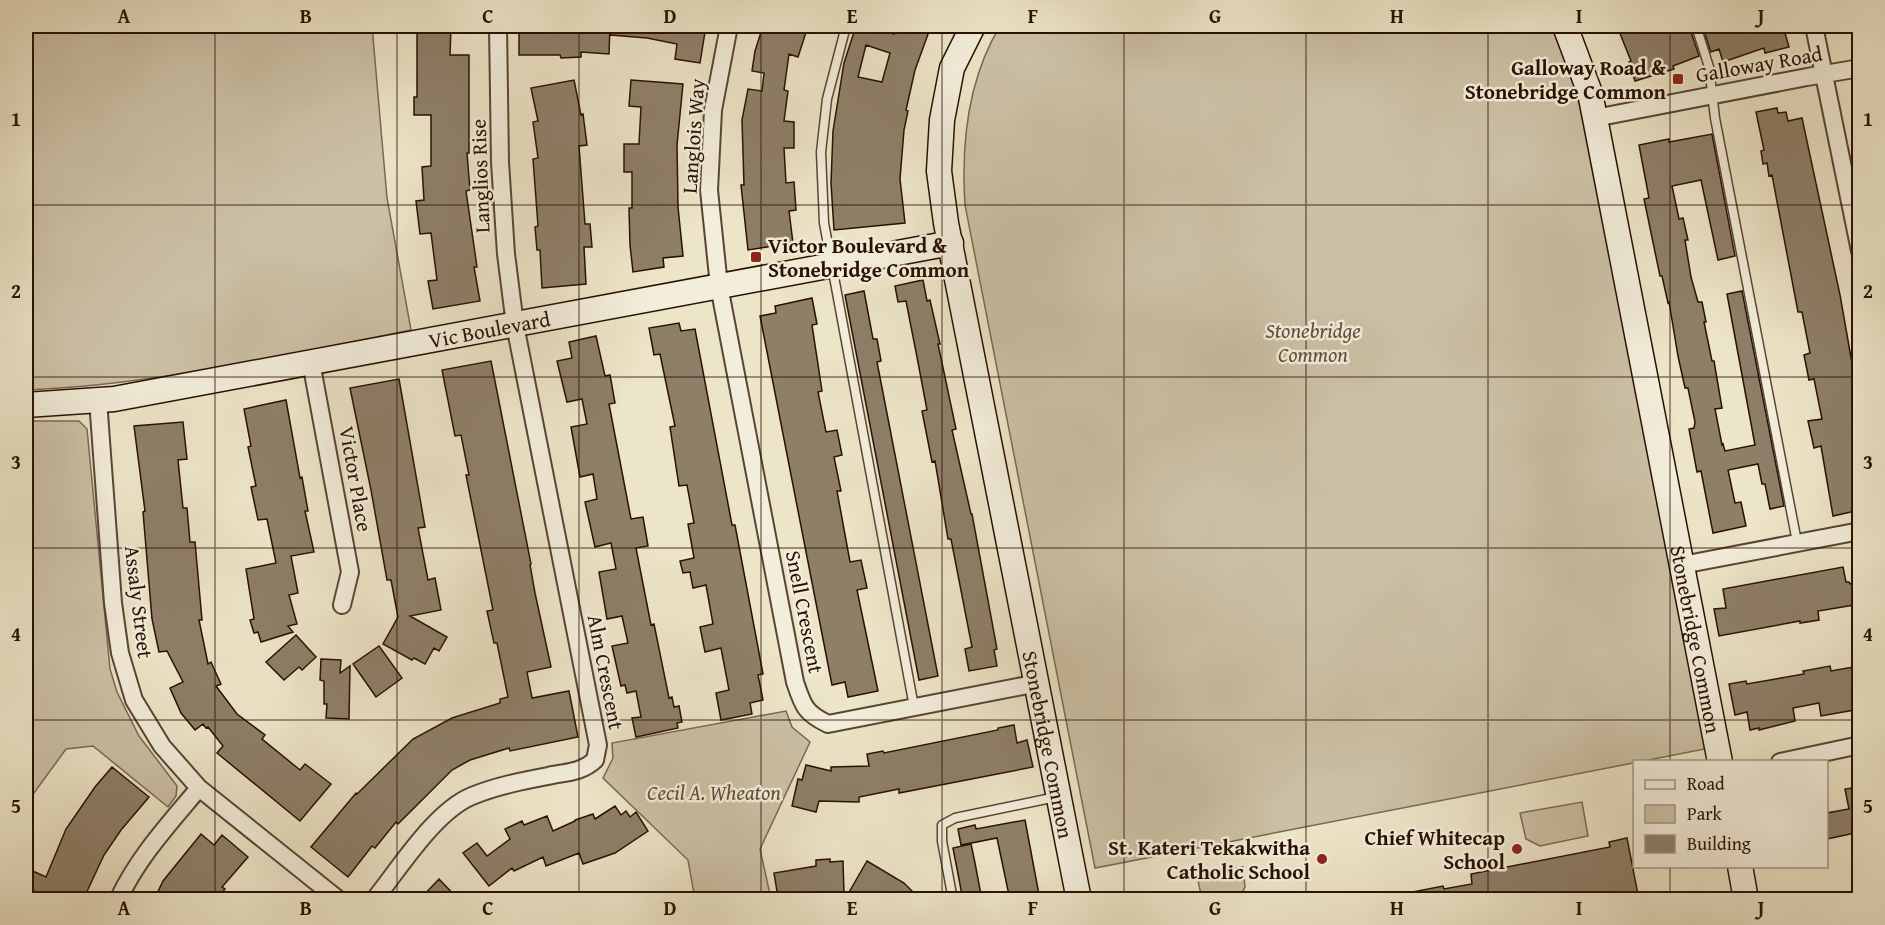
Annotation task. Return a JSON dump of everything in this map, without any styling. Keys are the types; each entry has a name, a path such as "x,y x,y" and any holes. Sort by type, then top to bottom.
{"street":[{"name":"Langlios Rise","path":"498,26 500,162 506,254 515,325"},
{"name":"Langlois Way","path":"719,286 709,190 713,110 729,26"},
{"name":"Stonebridge Common","path":"973,26 952,68 942,120 939,171 946,223 1079,900"},
{"name":"Stonebridge Common","path":"1565,26 1590,93 1720,760"},
{"path":"1814,26 1860,251"},
{"name":"Galloway Road","path":"1595,118 1860,68"},
{"name":"Vic Boulevard","path":"26,405 114,399 951,243"},
{"name":"Snell Crescent","path":"719,286 795,682 804,707 814,717 828,724 1038,683"},
{"name":"Alm Crescent","path":"374,900 438,819 470,797 503,785 578,772 595,760 598,745 515,325"},
{"name":"Victor Place","path":"311,362 350,572 342,605"},
{"name":"Assaly Street","path":"98,400 112,591 120,653 134,700 162,746 199,788 339,900"},
{"path":"1682,565 1860,531"},
{"path":"1789,760 1860,745"},
{"path":"118,900 129,877 159,835 199,788"},
{"path":"1740,868 1746,900"}],"lane":[{"path":"846,26 827,99 821,152 824,223 914,707"},
{"path":"1696,26 1709,67 1715,118 1797,542"},
{"path":"953,900 942,841 942,825 955,818 1060,797"}],"green space":[{"path":"26,26 372,26 387,198 411,330 219,368 123,382 26,390"},
{"name":"Stonebridge Common","path":"1000,26 1557,26 1573,64 1710,748 1648,760 1633,760 1633,763 1095,868 965,205 964,159 969,112 980,68"},
{"path":"26,421 79,421 87,429 110,669 117,692 139,736 177,786 176,796 168,807 93,746 66,749 26,804"},
{"name":"Cecil A. Wheaton","path":"786,711 792,727 810,742 760,849 771,899 695,899 688,860 603,778 613,758 612,743"},
{"path":"1582,802 1588,836 1540,846 1526,839 1520,813"},
{"path":"1243,867 1245,887 1239,899 1202,899 1197,876"}],"building":[{"path":"417,26 451,26 450,55 469,55 469,153 467,153 470,190 466,191 480,301 433,309 428,281 437,280 431,233 420,234 416,201 424,200 422,167 431,166 431,115 414,115 414,97 417,97"},
{"path":"530,26 610,26 609,54 581,52 581,57 561,58 560,55 519,55 519,30 530,30"},
{"path":"611,26 696,26 695,31 705,32 700,63 675,59 677,44 647,38 611,35"},
{"path":"763,26 808,26 798,57 789,54 784,90 788,91 784,121 794,122 794,148 784,148 786,183 794,182 796,210 789,211 793,243 748,250 741,185 744,185 742,120 748,89 762,91 764,73 752,71 755,51"},
{"path":"856,26 868,26 894,34 897,26 931,26 915,70 906,110 908,111 900,179 905,223 834,230 831,183 833,131 844,63","holes":["866,45 890,53 882,82 858,77"]},
{"path":"1617,26 1643,26 1646,32 1662,26 1689,26 1699,56 1673,66 1674,69 1635,81 1629,62 1631,61"},
{"path":"1783,26 1789,47 1765,53 1764,48 1723,62 1719,49 1711,52 1703,28"},
{"path":"574,80 581,115 583,114 587,145 579,146 585,224 590,224 592,247 584,247 586,284 542,288 540,250 537,250 535,227 538,226 533,159 538,158 533,122 538,121 531,88"},
{"path":"631,80 683,84 677,145 678,207 683,256 663,258 664,267 633,272 629,208 632,208 632,172 624,172 624,144 639,144 641,107 629,106"},
{"path":"1777,108 1778,113 1786,112 1788,121 1802,118 1840,295 1860,411 1860,510 1833,516 1821,446 1814,448 1808,421 1822,419 1814,379 1809,380 1804,355 1810,353 1802,312 1798,312 1772,175 1769,176 1767,163 1763,164 1761,151 1764,150 1756,112"},
{"path":"1712,134 1735,256 1718,260 1701,180 1672,186 1679,219 1683,218 1688,240 1685,240 1691,277 1698,302 1702,302 1706,322 1704,322 1712,361 1714,361 1722,408 1715,409 1725,451 1755,445 1727,294 1742,291 1784,506 1770,509 1758,464 1728,470 1735,503 1741,502 1746,526 1713,533 1701,471 1697,472 1689,429 1694,428 1695,422 1688,388 1685,388 1669,302 1662,276 1660,276 1644,199 1649,198 1639,145"},
{"path":"923,280 940,344 938,344 956,429 952,430 972,514 997,649 994,650 997,666 969,671 965,649 972,647 951,539 948,539 935,461 932,462 922,411 927,410 917,357 906,301 898,302 895,286"},
{"path":"864,291 873,339 877,339 881,361 877,362 938,676 919,680 845,295"},
{"path":"812,298 817,324 812,325 822,391 818,392 826,432 837,430 842,455 834,457 841,491 837,491 850,562 861,560 867,588 857,590 878,691 848,697 845,682 832,685 760,316 776,313 775,306"},
{"path":"679,323 681,331 695,329 763,674 758,675 763,700 750,703 752,714 721,720 716,693 729,690 721,648 705,652 700,627 713,624 706,585 693,588 690,572 683,573 680,561 694,558 688,524 694,523 687,485 679,486 670,427 675,426 660,354 654,355 649,328"},
{"path":"596,336 605,376 610,375 615,403 609,404 631,519 643,517 648,546 636,548 651,625 654,624 669,698 672,697 674,707 679,706 682,722 677,723 678,728 636,737 632,718 641,717 636,691 627,693 625,685 621,686 612,646 628,643 622,616 607,619 599,572 616,569 611,543 595,547 585,502 597,499 593,474 580,477 571,427 587,424 582,399 567,402 557,361 572,358 569,342"},
{"path":"491,361 551,667 527,672 532,698 569,691 578,737 510,751 509,748 470,760 452,770 398,824 396,822 375,848 372,846 348,877 311,847 356,793 413,739 452,718 500,703 500,699 508,697 497,643 494,643 487,611 493,610 466,475 469,475 461,435 455,436 442,370"},
{"path":"399,379 425,527 418,528 428,580 435,578 441,610 410,616 447,637 439,651 434,648 425,664 414,658 412,660 383,644 398,617 391,580 387,580 350,388"},
{"path":"286,400 314,552 291,556 298,593 289,595 297,624 288,626 293,632 261,642 258,632 254,633 250,620 254,619 246,569 276,563 267,519 258,520 251,487 256,486 248,447 251,446 244,409"},
{"path":"183,422 187,459 178,460 183,508 187,508 190,542 195,542 202,620 199,620 208,664 211,662 221,684 216,686 237,714 265,735 262,739 300,770 305,764 331,784 300,821 217,753 223,746 208,727 206,728 203,724 195,730 181,713 170,688 183,682 167,651 159,652 152,619 143,512 145,511 134,426"},
{"path":"1843,567 1846,582 1850,584 1860,582 1860,604 1818,611 1819,620 1800,623 1800,621 1719,636 1714,609 1726,608 1723,589"},
{"path":"296,635 316,657 302,670 299,667 284,680 266,662"},
{"path":"379,646 402,678 376,697 353,664"},
{"path":"321,659 341,660 340,673 350,666 349,719 326,718 324,681 320,680"},
{"path":"1830,666 1831,671 1860,666 1860,709 1821,716 1819,703 1793,708 1795,721 1759,730 1759,728 1750,730 1747,712 1735,715 1729,684 1746,681 1747,684 1804,674 1803,671"},
{"path":"1014,725 1017,743 1027,740 1033,767 899,793 899,789 859,797 859,802 819,801 816,812 792,806 798,779 802,780 806,765 831,771 831,767 869,766 867,754 883,751 884,753"},
{"path":"112,767 149,797 121,830 104,855 83,900 26,900 26,868 46,877 66,829"},
{"path":"1858,787 1860,832 1828,839 1828,813 1849,809 1845,789"},
{"path":"615,806 621,815 626,811 630,817 636,812 648,831 615,853 583,864 579,853 546,866 543,857 514,871 512,868 489,886 463,853 477,843 487,856 510,839 505,829 522,821 524,825 547,816 553,831 593,814 595,819"},
{"path":"1025,820 1040,900 1010,900 997,838 961,845 958,829 975,825 976,829"},
{"path":"201,834 214,845 222,835 248,857 222,887 225,889 217,900 154,900 163,881"},
{"path":"1627,838 1639,900 1408,900 1407,893 1443,886 1444,889 1472,884 1471,874 1610,847 1609,842"},
{"path":"971,844 982,900 963,900 953,848"},
{"path":"830,859 830,862 843,861 844,894 800,895 801,900 787,900 786,895 778,897 774,873 816,866 816,860"},
{"path":"867,861 904,883 921,900 855,900 858,893 848,894"},
{"path":"439,879 459,900 419,900"}],"place":[{"name":"Galloway Road & Stonebridge Common","path":"1678,79"},
{"name":"Victor Boulevard & Stonebridge Common","path":"756,257"},
{"name":"Chief Whitecap School","path":"1517,849"},
{"name":"St. Kateri Tekakwitha Catholic School","path":"1322,859"}]}
